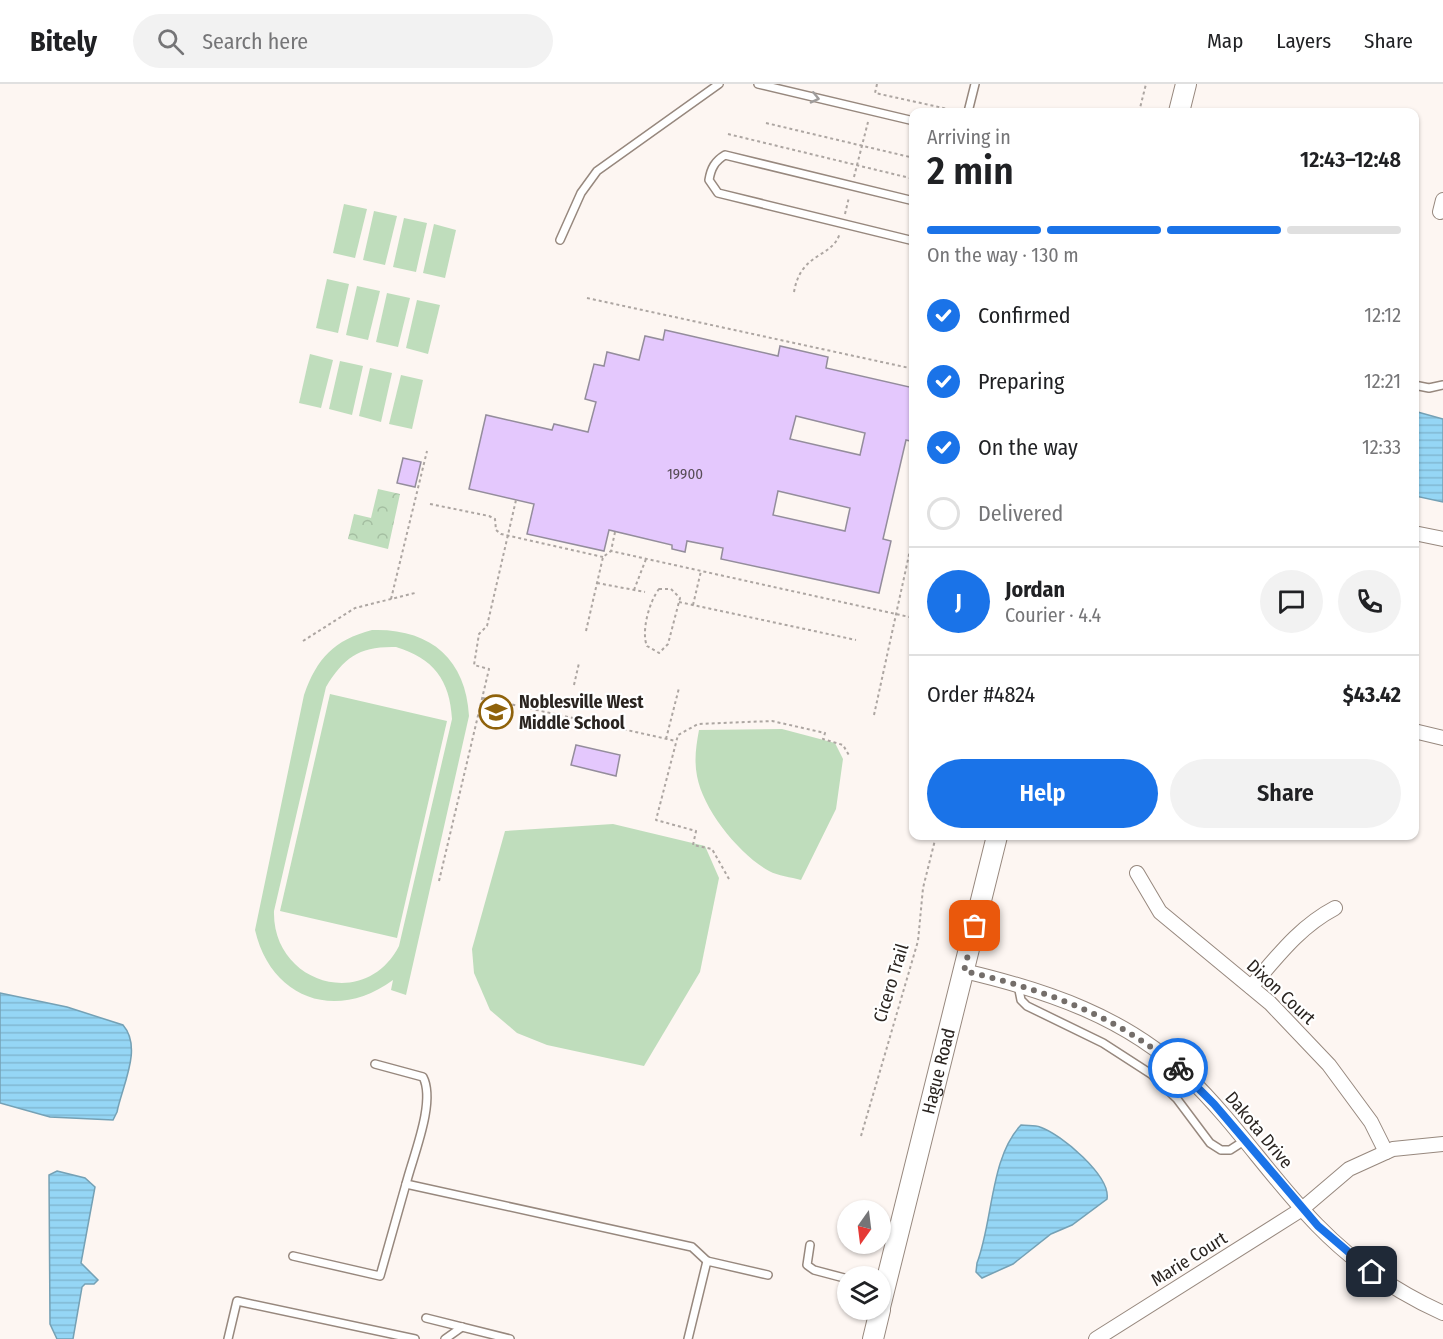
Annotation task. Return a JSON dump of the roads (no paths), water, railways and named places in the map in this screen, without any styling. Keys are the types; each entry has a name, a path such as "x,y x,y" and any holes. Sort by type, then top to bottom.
{"main road":[{"path":"1180,108 1186,84"},
{"name":"Hague Road","path":"890,1266 996,840"},
{"name":"Hague Road","path":"873,1339 877,1320"}],"street":[{"path":"1419,534 1443,539"},
{"path":"1419,732 1443,738"},
{"name":"Dixon Court","path":"1137,873 1160,912 1251,987 1293,1026 1329,1065 1371,1122 1386,1152"},
{"path":"1251,987 1293,937 1318,917 1335,908"},
{"name":"Dakota Drive","path":"964,971 1077,1004 1108,1020 1154,1049 1187,1076 1302,1209 1372,1272 1414,1300 1443,1313"},
{"name":"Marie Court","path":"1096,1339 1302,1209 1350,1169 1386,1152 1408,1147 1443,1144"}],"lane":[{"path":"560,240 580,193 597,171 719,84"},
{"path":"758,84 909,120"},
{"path":"969,108 975,84"},
{"path":"909,200 725,155 718,159 711,170 709,180 718,193 909,240"},
{"path":"1419,386 1429,388 1443,385"},
{"path":"1018,985 1021,1000 1027,1006 1103,1043 1151,1074 1177,1099 1210,1143 1221,1150 1230,1150 1244,1141"},
{"path":"293,1256 380,1276 427,1105 428,1087 423,1077 375,1064"},
{"path":"406,1184 692,1247 707,1261 768,1275"},
{"path":"810,1245 807,1265 814,1270 837,1276"},
{"path":"688,1339 707,1261"},
{"path":"228,1339 237,1301 415,1339"},
{"path":"426,1318 510,1339"},
{"path":"445,1339 462,1327"}],"water":[{"path":"1419,412 1443,419 1443,502 1419,497"},
{"path":"0,993 67,1007 123,1025 129,1034 131,1056 113,1120 50,1117 0,1103"},
{"path":"1021,1125 1036,1126 1049,1131 1083,1157 1101,1179 1107,1199 1072,1225 1051,1234 1013,1264 982,1278 976,1272 977,1263 998,1172 1003,1154"},
{"path":"57,1171 85,1178 95,1187 81,1263 98,1280 94,1284 85,1284 82,1287 73,1339 57,1339 50,1324 49,1175"}],"place":[{"name":"Noblesville West Middle School","path":"496,712"}]}
